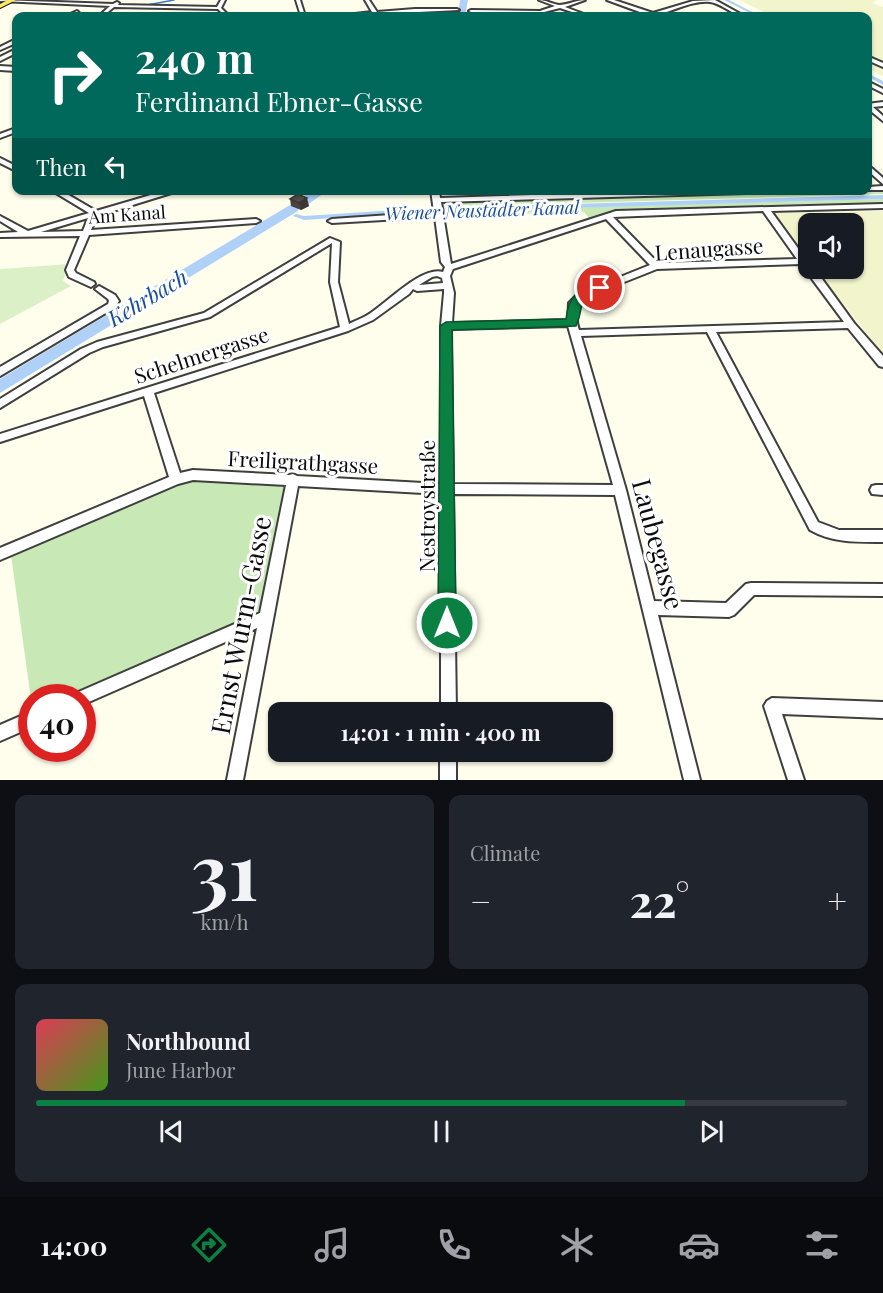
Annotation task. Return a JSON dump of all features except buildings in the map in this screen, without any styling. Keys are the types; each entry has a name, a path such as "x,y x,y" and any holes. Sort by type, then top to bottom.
{"main road":[{"path":"1,4 12,0"}],"street":[{"path":"12,0 114,6 219,8 223,12"},
{"path":"85,4 91,0"},
{"path":"106,12 122,0"},
{"path":"219,8 224,0"},
{"path":"412,0 414,10"},
{"path":"541,0 575,12"},
{"path":"547,12 583,0"},
{"path":"609,0 642,12"},
{"path":"664,12 693,2 711,0 733,12"},
{"path":"168,12 175,7"},
{"path":"399,12 414,10 442,12"},
{"path":"872,171 883,182"},
{"path":"63,195 94,213"},
{"path":"0,218 25,234 160,195"},
{"path":"435,195 439,277"},
{"path":"436,202 538,195"},
{"name":"Schelmergasse","path":"0,438 345,329 370,318 406,292 463,263 607,215 883,206"},
{"path":"765,209 798,255"},
{"path":"0,372 111,306 114,301 112,297 72,275 70,270 94,213"},
{"path":"332,221 438,214"},
{"path":"607,215 656,266"},
{"name":"Am Kanal","path":"0,236 25,234 38,236 256,221"},
{"path":"0,404 100,344 218,310 330,240 336,242 334,282 345,329"},
{"name":"Lenaugasse","path":"573,328 574,303 581,296 656,266 798,261"},
{"name":"Nestroystraße","path":"439,277 447,299 448,702"},
{"path":"816,279 883,363"},
{"path":"446,326 710,329 851,325"},
{"name":"Laubegasse","path":"573,328 620,490 692,780"},
{"path":"710,329 814,526 838,536 883,536"},
{"path":"148,392 176,479"},
{"name":"Freiligrathgasse","path":"0,554 176,479 193,475 447,489 620,490"},
{"name":"Ernst Wurm-Gasse","path":"235,780 293,479"},
{"path":"651,608 729,610 751,589 883,590"},
{"path":"96,691 265,618"},
{"path":"796,780 772,706 883,710"},
{"path":"0,733 18,725"},
{"path":"448,762 448,780"}],"green space":[{"path":"739,0 877,0 872,3 883,7 883,76 872,70 872,12 764,12"},
{"path":"872,190 883,190 883,194 872,194"},
{"path":"701,195 849,195 444,207 446,202"},
{"path":"883,199 883,203 612,210 589,218 584,212 446,216 446,211"},
{"path":"883,211 883,354 824,279 864,279 864,213 798,213 798,244 775,213"},
{"path":"69,264 63,281 71,286 0,324 0,269"},
{"path":"187,479 286,484 260,614 93,684 29,684 11,555"}],"waterway":[{"path":"147,5 174,0"},
{"name":"Kehrbach","path":"462,12 464,0"},
{"name":"Wiener Neustädter Kanal","path":"726,0 750,12"},
{"name":"Wiener Neustädter Kanal","path":"872,77 883,83"},
{"name":"Kehrbach","path":"302,203 314,195"},
{"name":"Wiener Neustädter Kanal","path":"296,216 304,218 427,210 883,197"},
{"name":"Kehrbach","path":"0,387 294,208"}],"route":[{"path":"447,623 446,326 572,323 574,303 581,296 600,288"}]}
